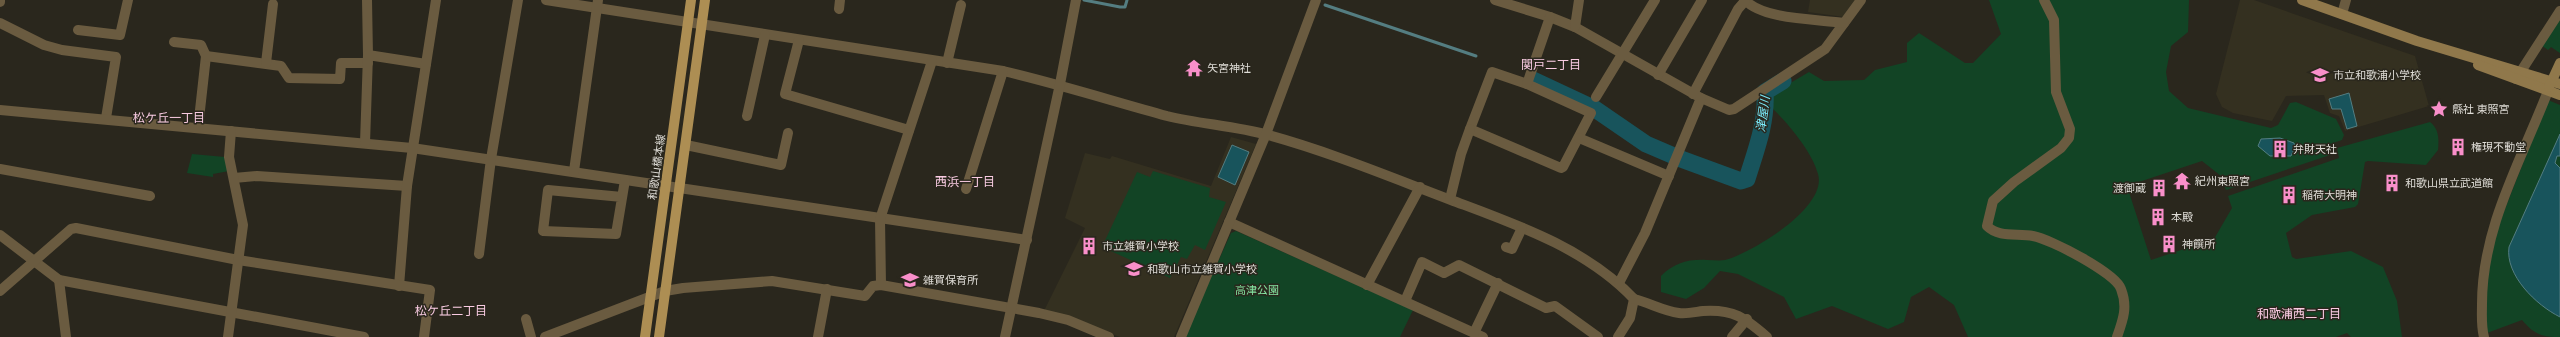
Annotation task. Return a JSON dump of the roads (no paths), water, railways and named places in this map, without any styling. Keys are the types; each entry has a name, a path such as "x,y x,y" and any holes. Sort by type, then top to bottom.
{"main road":[{"name":"和歌山橋本線","path":"645,337 691,0"},
{"path":"659,337 705,0"}],"street":[{"path":"78,30 120,35 128,0"},
{"path":"365,143 368,59 367,0"},
{"path":"398,286 412,148 436,0"},
{"path":"479,254 491,159 518,0"},
{"path":"546,0 597,4 701,25 1003,71 1060,84 1168,116 1266,134 1420,187 1558,244 1619,283 1634,300 1654,304 1668,312 1681,314 1723,311 1747,319 1767,337"},
{"path":"1005,337 1010,307 1027,240 1060,84 1076,0"},
{"path":"1181,337 1266,134 1316,0"},
{"path":"1495,0 1550,17 1575,27 1620,54 1697,96 1730,110 1734,109 1825,49 1861,0"},
{"path":"1575,27 1579,0"},
{"path":"1596,97 1620,54 1656,0"},
{"path":"1658,75 1702,0"},
{"path":"1619,283 1645,233 1669,176 1697,96 1738,9 1745,0 1750,6 1768,13 1844,23"},
{"path":"2044,0 2054,20 2056,92 2070,129 2069,138 2061,148 2014,182 1993,201 1987,226 1994,233 2035,236 2084,257 2121,288 2126,310 2117,337"},
{"path":"2302,0 2517,76 2553,85 2560,95"},
{"path":"2342,14 2346,0"},
{"path":"266,63 273,4"},
{"path":"574,171 597,4"},
{"path":"947,63 961,5"},
{"path":"2517,76 2560,11"},
{"path":"1527,84 1550,17"},
{"path":"0,23 44,44 62,50 116,57 106,118"},
{"path":"747,116 764,35"},
{"path":"799,40 785,94 909,130"},
{"path":"174,42 201,45 206,56 198,128"},
{"path":"206,56 281,66 289,78 340,79 341,63 368,59 426,64"},
{"path":"881,285 880,219 932,61"},
{"path":"2484,337 2482,300 2484,259 2502,201 2553,85 2560,62"},
{"path":"966,189 1003,71"},
{"path":"1450,199 1461,154 1470,129 1492,72 1527,84 1591,113 1579,138 1561,168 1470,129"},
{"path":"0,110 106,118 412,148 574,171 880,219 1027,240"},
{"path":"228,337 243,225 229,157 231,131"},
{"path":"686,145 781,165 788,133"},
{"path":"1579,138 1669,176"},
{"path":"0,169 150,196"},
{"path":"234,178 257,176 407,186"},
{"path":"622,197 548,190 543,231 616,234 625,180"},
{"path":"1367,285 1420,187"},
{"path":"1229,222 1405,301 1473,334 1498,283"},
{"path":"0,290 71,229 76,228 238,260 430,290 424,337"},
{"path":"1506,247 1512,249 1522,228"},
{"path":"0,234 59,280 364,337"},
{"path":"1405,301 1422,262 1444,273 1459,266 1498,283 1546,308 1555,306 1598,337"},
{"path":"59,280 66,337"},
{"path":"545,337 593,316 650,298 665,290 772,281 866,296 873,286 881,285 1010,307 1068,320 1109,337"},
{"path":"818,337 827,289"},
{"path":"1618,337 1630,318 1634,300"},
{"path":"526,319 531,337"},
{"path":"1732,337 1747,319"}],"water":[{"path":"2349,93 2357,126 2347,129 2341,109 2332,109 2329,99"},
{"path":"2560,134 2560,156 2557,156 2555,163 2560,168 2560,317 2541,305 2524,288 2512,268 2509,258 2509,247"},
{"path":"2280,138 2294,143 2295,147 2291,156 2270,156 2258,146 2261,139"},
{"path":"1232,145 1249,152 1235,185 1218,177"}],"waterway":[{"path":"1084,0 1120,7 1125,7 1127,0"},
{"path":"1325,5 1476,56"},
{"name":"津屋川","path":"1533,80 1595,109 1646,144 1674,156"},
{"name":"津屋川","path":"1681,159 1741,181 1747,179 1763,125 1765,92 1783,81"}],"place":[{"name":"矢宮神社","path":"1194,68"},
{"name":"市立和歌浦小学校","path":"2320,75"},
{"name":"縣社 東照宮","path":"2439,109"},
{"name":"権現不動堂","path":"2458,147"},
{"name":"弁財天社","path":"2280,149"},
{"name":"紀州東照宮","path":"2182,181"},
{"name":"和歌山県立武道館","path":"2392,183"},
{"name":"渡御蔵","path":"2159,188"},
{"name":"稲荷大明神","path":"2289,195"},
{"name":"本殿","path":"2158,217"},
{"name":"神饌所","path":"2169,244"},
{"name":"市立雑賀小学校","path":"1089,246"},
{"name":"和歌山市立雑賀小学校","path":"1134,269"},
{"name":"雑賀保育所","path":"910,280"}],"district":[{"name":"関戸二丁目","path":"1551,65"},
{"name":"松ケ丘一丁目","path":"169,118"},
{"name":"西浜一丁目","path":"965,182"},
{"name":"松ケ丘二丁目","path":"451,311"},
{"name":"和歌浦西二丁目","path":"2299,314"}],"park label":[{"name":"高津公園","path":"1257,290"}]}
